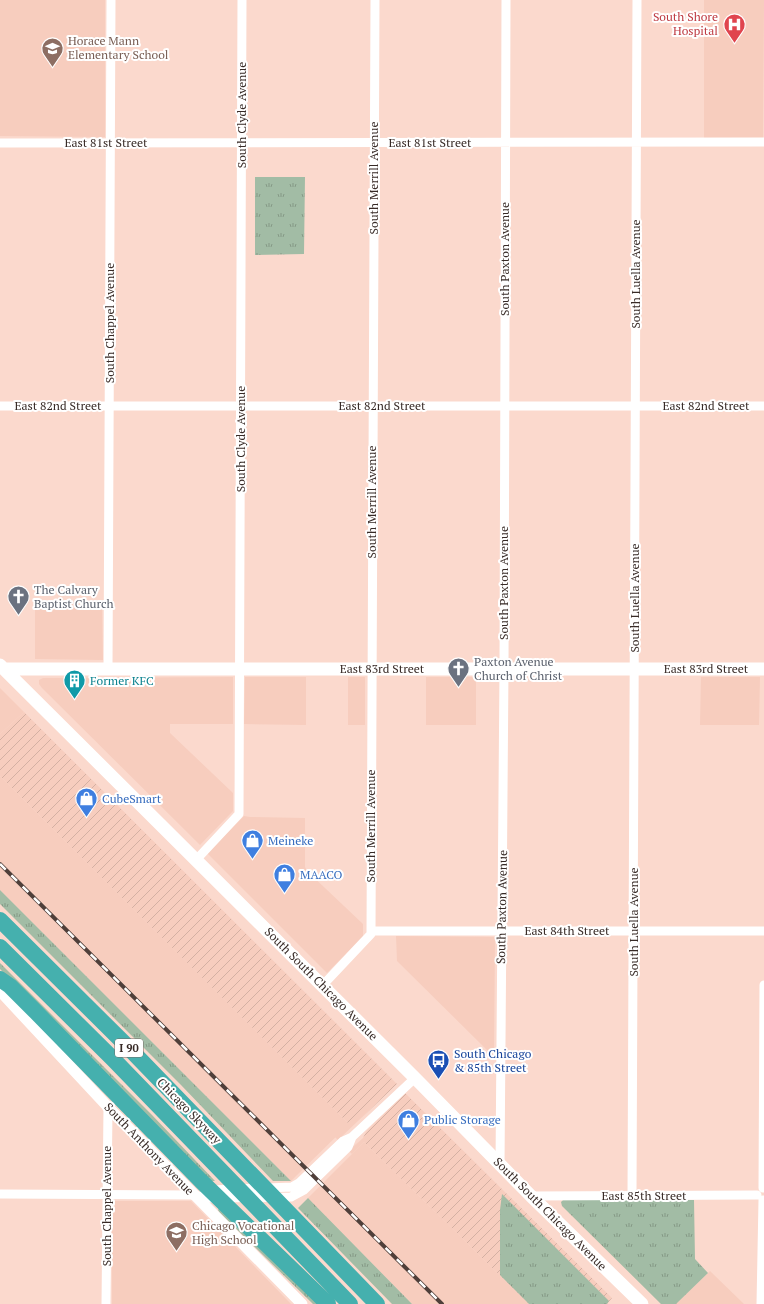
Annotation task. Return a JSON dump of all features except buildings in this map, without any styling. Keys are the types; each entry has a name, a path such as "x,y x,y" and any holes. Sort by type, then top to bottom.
{"highway":[{"name":"Chicago Skyway","path":"0,920 124,1043 377,1304"},
{"name":"Chicago Skyway","path":"0,947 113,1059 350,1304"},
{"path":"0,979 10,986 39,1015 197,1188 229,1209 328,1304"}],"main road":[{"name":"East 83rd Street","path":"1,668 764,668"},
{"name":"South South Chicago Avenue","path":"1,668 415,1078 531,1196 642,1304"}],"street":[{"name":"South Chappel Avenue","path":"108,669 111,0"},
{"name":"South Clyde Avenue","path":"196,860 239,814 242,0"},
{"name":"South Merrill Avenue","path":"371,931 375,0"},
{"name":"South Paxton Avenue","path":"500,1165 504,669 506,0"},
{"name":"South Luella Avenue","path":"632,1196 638,0"},
{"name":"East 81st Street","path":"0,143 764,142"},
{"name":"East 82nd Street","path":"0,406 764,406"},
{"name":"East 84th Street","path":"371,931 764,931"},
{"path":"322,986 370,934 371,931"},
{"path":"761,1304 764,985"},
{"name":"South Anthony Avenue","path":"0,991 108,1107 197,1188 302,1304"},
{"path":"0,1194 107,1195 197,1188 199,1191 292,1187 299,1183 343,1141 352,1137 415,1078"},
{"name":"South Chappel Avenue","path":"106,1304 108,1107"},
{"name":"East 85th Street","path":"531,1196 762,1194"}],"shaded area":[{"name":"Horace Mann Elementary School","path":"0,0 105,0 105,137 0,136"},
{"name":"South Shore Hospital","path":"704,0 764,0 763,138 704,138"},
{"path":"35,603 102,603 103,660 35,659"},
{"path":"233,677 233,724 170,724 170,733 233,793 233,811 200,845 39,684 39,680 43,678"},
{"path":"245,677 306,677 306,725 244,724"},
{"path":"348,677 365,677 365,725 348,725"},
{"path":"426,677 476,677 476,725 426,725"},
{"path":"701,677 760,677 759,725 700,725"},
{"path":"0,688 24,712 0,734"},
{"path":"24,712 397,1084 338,1140 335,1137 348,1123 0,776 0,734"},
{"path":"0,776 349,1124 291,1181 0,890"},
{"path":"244,816 305,818 305,867 307,871 363,924 363,936 327,973 207,853"},
{"path":"396,936 495,937 494,1054 489,1052 397,961"},
{"path":"405,1093 612,1298 607,1304 529,1304 364,1142 352,1154 349,1151"},
{"path":"364,1142 529,1304 412,1304 308,1198"},
{"name":"Chicago Vocational High School","path":"112,1201 191,1201 291,1304 112,1304"},
{"path":"710,1271 744,1304 676,1304"}],"green space":[{"path":"255,177 305,177 304,254 255,255"},
{"path":"0,890 291,1181 273,1181 181,1085 0,904"},
{"path":"0,963 152,1115 215,1181 208,1181 0,969"},
{"path":"502,1194 609,1301 607,1304 529,1304 500,1275 500,1210"},
{"path":"308,1198 412,1304 392,1304 298,1208"},
{"path":"564,1199 694,1200 695,1259 708,1273 676,1304 661,1304 562,1206 561,1202"},
{"path":"220,1207 321,1304 313,1304 219,1212 218,1210"}],"railway":[{"path":"0,864 442,1304"}],"place":[{"name":"South Shore Hospital","path":"734,44"},
{"name":"Horace Mann Elementary School","path":"53,68"},
{"name":"The Calvary Baptist Church","path":"18,616"},
{"name":"Paxton Avenue Church of Christ","path":"458,688"},
{"name":"Former KFC","path":"74,700"},
{"name":"CubeSmart","path":"87,818"},
{"name":"Meineke","path":"252,860"},
{"name":"MAACO","path":"284,894"},
{"name":"South Chicago & 85th Street","path":"439,1080"},
{"name":"Public Storage","path":"408,1140"},
{"name":"Chicago Vocational High School","path":"177,1252"}]}
